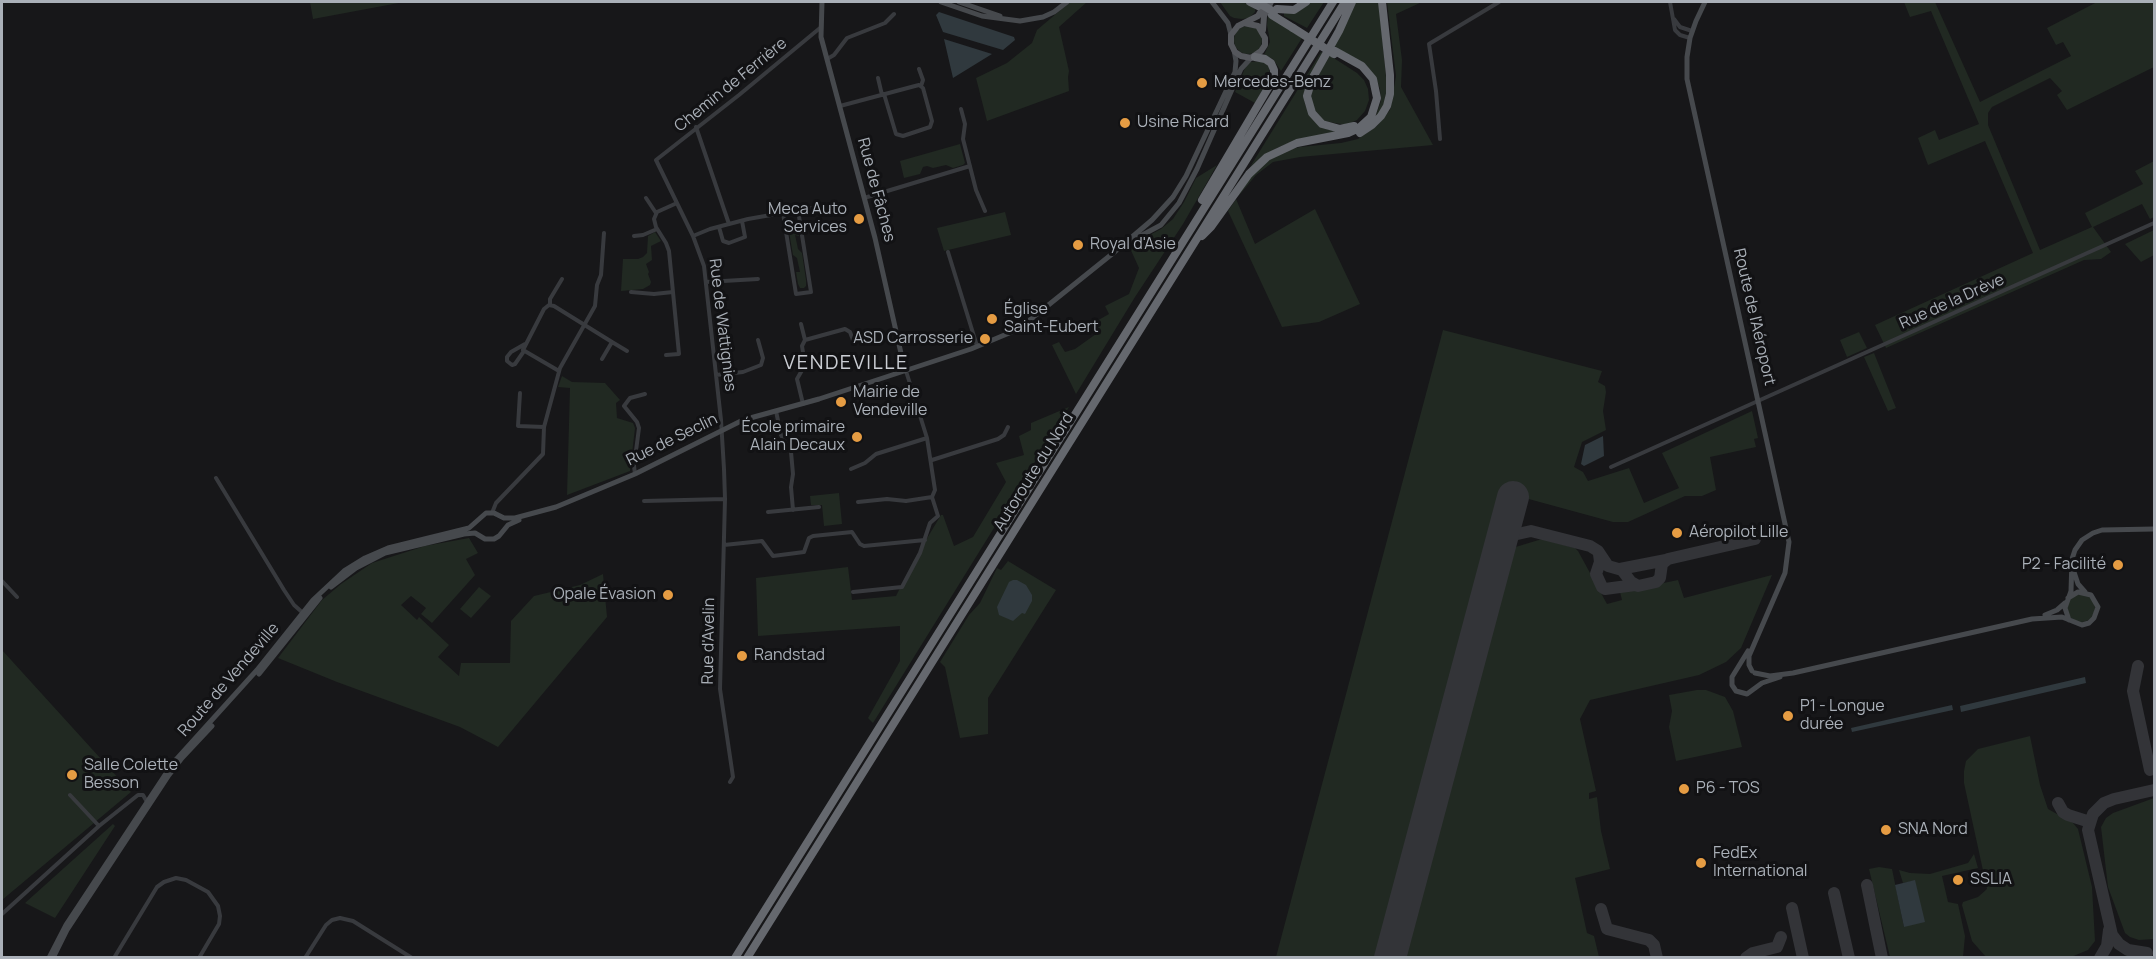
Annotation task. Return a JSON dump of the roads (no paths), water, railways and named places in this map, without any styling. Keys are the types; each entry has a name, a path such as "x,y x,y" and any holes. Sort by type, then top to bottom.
{"highway":[{"path":"1191,247 1262,160 1284,147 1337,136 1359,128 1371,117 1377,103 1376,85 1368,72 1294,27 1260,3 1250,2"},
{"path":"1274,12 1294,10 1306,2"},
{"name":"Autoroute du Nord","path":"735,957 1333,2"},
{"name":"Autoroute du Nord","path":"747,957 1345,2"},
{"path":"1334,52 1364,74 1372,91 1372,102 1366,116 1358,124 1348,128 1330,127 1318,120 1309,107 1307,93 1313,75 1339,31 1352,2"},
{"path":"1323,139 1341,138 1362,132 1376,121 1386,106 1390,81 1382,2"},
{"path":"1198,215 1197,209 1274,78 1271,63 1265,59 1253,57"}],"main road":[{"name":"Rue de Fâches","path":"822,2 820,28 905,370"},
{"path":"941,2 982,16 1013,20 1043,17 1067,2"},
{"path":"959,2 1013,20"},
{"path":"1212,2 1228,23 1230,42 1241,57 1253,57 1265,45 1264,16 1271,2"},
{"name":"Route de l'Aéroport","path":"1705,2 1690,38 1687,61 1688,83 1786,523 1789,550 1783,579 1737,671"},
{"path":"1231,35 1236,27 1258,16 1260,3"},
{"path":"1244,23 1254,24 1263,31"},
{"name":"Rue de Seclin","path":"503,531 508,525 532,514 635,474 744,420 802,404 977,347 1009,334 1025,324 1112,254 1159,213 1178,191 1235,72 1234,50"},
{"name":"Rue de Seclin","path":"1112,254 1161,225 1175,209 1197,169 1241,69 1253,57"},
{"path":"305,614 340,578 376,556 456,535 475,533 481,536 492,540 503,531 503,521 499,516 492,513 484,514 477,522 477,531 481,536"},
{"name":"Rue de Seclin","path":"499,516 511,518 532,514"},
{"name":"Route de Vendeville","path":"51,957 66,925 173,763 258,670 338,576 381,550 466,529 477,522"},
{"path":"2070,620 2065,612 2072,586 2072,559 2077,547 2093,532 2154,529"},
{"path":"2032,619 2062,617 2084,625 2096,617 2098,609 2096,602 2080,587 2075,577 2077,553 2081,545 2091,537 2116,530"},
{"path":"1793,673 1764,683 1744,694 1736,691 1731,681 1737,671 1744,668 1770,676 1793,673 2032,619 2057,610 2075,593 2087,593"},
{"name":"Route de Vendeville","path":"51,957 169,775 265,667 305,614"},
{"name":"Route de l'Aéroport","path":"1754,672 1749,665 1749,656 1756,637"},
{"path":"1754,672 1757,681 1755,689"}],"street":[{"path":"1440,139 1429,44 1499,2"},
{"path":"1670,2 1675,30 1690,38"},
{"path":"1672,13 1680,27 1692,31"},
{"path":"827,59 834,55 846,38 882,25 894,14"},
{"name":"Chemin de Ferrière","path":"656,160 740,95 820,28"},
{"path":"878,78 894,131 903,136 929,128 931,125 932,121 921,86 920,69"},
{"path":"840,106 921,86"},
{"path":"961,110 965,124 963,137 977,193 985,211"},
{"path":"696,127 729,224"},
{"name":"Rue de Wattignies","path":"656,160 703,261 722,431"},
{"path":"864,198 970,166"},
{"path":"646,198 656,213"},
{"path":"666,355 679,354 668,248 654,220 656,213 677,203"},
{"path":"693,236 729,224 811,208"},
{"path":"783,213 796,294 811,292 798,210"},
{"path":"719,227 724,242 729,243 741,239 746,234 742,221"},
{"name":"Rue de la Drève","path":"1611,467 2154,223"},
{"path":"634,236 644,235 657,229"},
{"path":"492,513 496,502 543,456 544,427 559,371 596,302 601,275 604,233"},
{"path":"948,252 977,347"},
{"path":"550,305 550,299 562,279"},
{"path":"706,282 758,279"},
{"path":"631,292 654,294 673,292"},
{"path":"550,305 585,323 627,351"},
{"path":"525,344 511,352 507,361 514,364 524,351 525,344 544,309 550,305"},
{"path":"801,324 805,339 802,346 805,365 797,379 802,404"},
{"path":"805,339 845,328 850,332 853,340"},
{"path":"716,375 743,372 761,365 763,358 758,340"},
{"path":"602,359 612,342"},
{"path":"524,351 559,371"},
{"path":"853,592 902,587 930,523 938,516 932,497 935,489 932,460 905,370"},
{"path":"520,393 518,426 544,427"},
{"path":"635,474 639,428 624,406 630,398 645,394"},
{"path":"776,411 781,435 791,452 793,510"},
{"path":"932,460 1000,438 1008,427"},
{"name":"Rue d'Avelin","path":"722,431 725,499 720,689 733,777 730,782"},
{"path":"851,469 865,464 876,454 927,438"},
{"path":"216,478 284,590 305,614"},
{"path":"858,502 889,499 906,501 932,497"},
{"path":"644,501 725,499"},
{"path":"768,512 819,507"},
{"path":"724,545 762,541 770,554 774,556 804,552 810,537 831,534 852,532 864,546 924,540"},
{"path":"3,584 17,597"},
{"path":"4,912 138,794 143,795 147,802"},
{"path":"69,795 99,826"},
{"path":"114,957 157,887 176,878 186,880 208,892 218,906 219,924 199,957"},
{"path":"305,957 326,925 340,918 353,921 412,957"}],"place":[{"name":"Mercedes-Benz","path":"1202,83"},
{"name":"Usine Ricard","path":"1125,123"},
{"name":"Meca Auto Services","path":"859,219"},
{"name":"Royal d'Asie","path":"1078,245"},
{"name":"Église Saint-Eubert","path":"992,319"},
{"name":"ASD Carrosserie","path":"985,339"},
{"name":"Mairie de Vendeville","path":"841,402"},
{"name":"École primaire Alain Decaux","path":"857,437"},
{"name":"Aéropilot Lille","path":"1677,533"},
{"name":"P2 - Facilité","path":"2118,565"},
{"name":"Opale Évasion","path":"668,595"},
{"name":"Randstad","path":"742,656"},
{"name":"P1 - Longue durée","path":"1788,716"},
{"name":"Salle Colette Besson","path":"72,775"},
{"name":"P6 - TOS","path":"1684,789"},
{"name":"SNA Nord","path":"1886,830"},
{"name":"FedEx International","path":"1701,863"},
{"name":"SSLIA","path":"1958,880"}],"district":[{"name":"VENDEVILLE","path":"846,363"}]}
